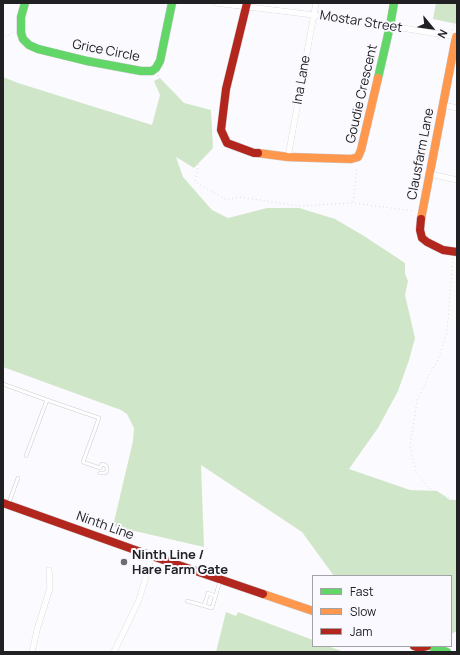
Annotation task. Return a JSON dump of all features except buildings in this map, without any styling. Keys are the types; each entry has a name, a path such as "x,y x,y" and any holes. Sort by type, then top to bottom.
{"street":[{"path":"21,29 21,17 25,3"},
{"name":"Grice Circle","path":"21,29 23,39 29,45 38,49 141,71 152,71 156,68 160,61 172,3"},
{"name":"Mostar Street","path":"216,3 246,5 454,37"},
{"name":"Ina Lane","path":"288,156 316,3"},
{"name":"Goudie Crescent","path":"221,130 228,143 254,153 351,159 358,157 361,150 390,26 394,3"},
{"path":"221,130 226,89 246,5"},
{"name":"Clausfarm Lane","path":"454,37 420,230 422,238 427,242 443,250 456,252"},
{"path":"443,105 457,108"},
{"path":"430,174 457,180"},
{"name":"Ninth Line","path":"6,504 312,611"},
{"path":"115,651 139,600 152,556"},
{"path":"32,652 50,588 49,570"},
{"path":"433,647 447,652"}],"lane":[{"path":"3,384 99,418 83,462 100,471"},
{"path":"26,456 47,400"},
{"path":"6,504 18,478"},
{"path":"187,601 212,608 220,579"},
{"path":"204,606 208,593 215,596"}],"path":[{"path":"454,37 457,15"},
{"path":"3,40 8,35 21,29"},
{"path":"156,68 163,97 171,112 206,133 221,130"},
{"path":"3,83 11,88 35,94 46,106 59,108 74,106 83,108 97,118 111,117 160,133 171,112"},
{"path":"206,133 195,182 227,200 239,197 301,206 353,203 422,212"},
{"path":"353,203 358,157"},
{"path":"456,252 447,333 437,362 429,375 417,402 410,446 416,472 429,488 457,502"}],"green space":[{"path":"436,3 457,3 457,24 433,19"},
{"path":"3,77 152,125 160,95 154,81 160,78 184,103 211,110 213,148 194,168 176,157 183,177 212,210 228,218 267,208 299,208 335,219 405,263 405,274 408,281 405,295 415,338 398,391 378,428 349,469 410,490 437,491 450,500 457,500 457,631 452,634 452,575 333,575 302,532 201,465 204,547 113,526 133,441 134,428 127,414 121,410 3,367"},
{"path":"226,612 236,616 238,612 312,640 312,647 331,647 344,652 216,652"}],"traffic: fast":[{"path":"25,3 21,17 21,33 23,39 29,45 38,49 87,61 141,71 152,71 156,68 160,61 172,3"},
{"path":"378,78 394,3"},
{"path":"433,647 447,652"}],"traffic: slow":[{"path":"421,219 456,37"},
{"path":"258,153 288,157 351,159 358,157 378,78"},
{"path":"263,594 312,611"}],"traffic: jam":[{"path":"247,3 226,89 221,130 227,143 254,153 258,153"},
{"path":"421,219 420,230 422,238 443,250 457,252"},
{"path":"3,503 263,594"},
{"path":"416,647 423,647"}],"place":[{"name":"Ninth Line / Hare Farm Gate","path":"124,562"}]}
